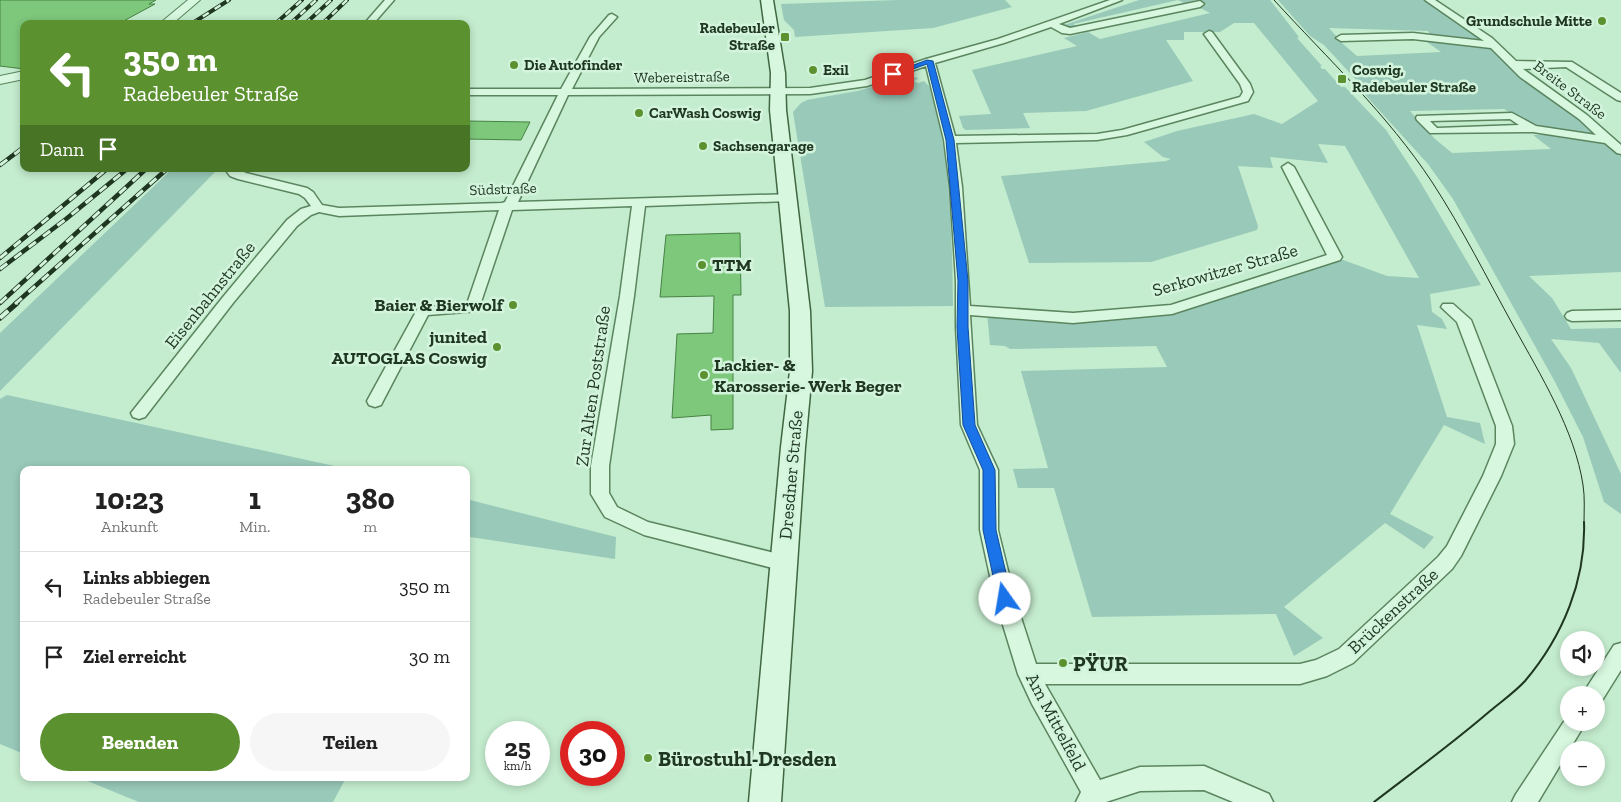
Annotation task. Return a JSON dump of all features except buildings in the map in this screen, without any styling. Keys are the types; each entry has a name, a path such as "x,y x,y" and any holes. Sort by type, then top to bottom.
{"main road":[{"name":"Dresdner Straße","path":"765,802 801,371 800,311 789,196 778,110 778,73 766,0"}],"street":[{"path":"170,20 195,0"},
{"path":"372,20 390,0"},
{"path":"778,91 810,91 867,83 930,61 1001,41 1118,0"},
{"name":"Breite Straße","path":"1429,0 1495,46 1524,76 1583,117 1621,151"},
{"path":"1052,23 1065,31 1070,31 1200,4"},
{"path":"375,401 423,311 473,308 509,205 564,93 596,34 612,17"},
{"path":"950,140 1016,140 1123,133 1244,98 1248,92 1246,84 1209,34"},
{"path":"1341,38 1413,36 1495,46"},
{"name":"Am Mittelfeld","path":"930,61 950,140 961,253 969,425 989,470 990,530 1005,599 1029,674 1091,798"},
{"name":"Breite Straße","path":"1513,64 1526,66 1568,64 1621,98"},
{"path":"0,80 20,76"},
{"name":"Webereistraße","path":"470,92 778,91"},
{"name":"Breite Straße","path":"1533,129 1512,116 1421,118 1434,131 1504,128 1533,129 1610,140"},
{"name":"Serkowitzer Straße","path":"964,310 1073,318 1172,309 1335,257 1288,166"},
{"path":"234,172 242,176 304,191 318,208"},
{"name":"Südstraße","path":"318,208 339,212 789,196"},
{"name":"Zur Alten Poststraße","path":"639,202 627,296 600,466 600,494 611,512 644,528 784,563"},
{"name":"Eisenbahnstraße","path":"139,413 228,300 292,223 306,212 318,208"},
{"name":"Brückenstraße","path":"1029,674 1300,674 1319,669 1346,656 1445,564 1454,551 1492,476 1504,444 1504,426 1464,320 1448,307"},
{"path":"1572,316 1621,315"},
{"path":"1599,686 1621,652"},
{"path":"1524,802 1569,731"},
{"path":"1091,798 1140,779 1204,778 1261,802"}],"shaded area":[{"path":"898,0 1005,0 1012,7 933,28 795,37 794,30 784,20 781,4"},
{"path":"1139,0 1178,0 1073,24 1078,27 1066,29 1061,26"},
{"path":"1178,0 1197,0 1184,3"},
{"path":"1197,0 1270,0 1299,37 1297,38 1322,66 1320,66 1322,69 1325,69 1341,87 1345,87 1386,130 1419,180 1481,285 1430,294 1432,312 1442,319 1447,329 1417,325 1447,417 1480,423 1485,444 1444,425 1390,514 1434,537 1424,549 1385,523 1284,607 1323,638 1294,656 1276,614 1092,617 1054,488 1018,488 1013,469 1048,468 1021,371 1167,367 1156,346 1010,349 1005,346 990,345 987,312 1030,316 1172,309 1335,257 1387,276 1419,278 1345,146 1318,144 1328,163 1270,157 1273,168 1238,166 1258,226 1257,230 1151,262 1029,263 1001,176 1166,161 1171,159 1163,157 1144,142 1177,131 1254,114 1282,124 1318,101 1254,23 1234,23 1220,32 1184,32 1184,40 1166,40 1193,81 1086,111 1023,113 1030,128 966,130 963,128 959,116 991,114 972,70 1077,46 1064,38 1088,32 1100,39 1210,13 1198,7 1207,5"},
{"path":"1278,0 1424,0 1490,45 1581,117 1621,152 1621,272 1529,276 1552,298 1571,329 1621,328 1621,373 1599,343 1551,339 1571,368 1621,474 1621,514 1604,502 1583,437 1554,380 1453,199 1428,164 1358,87 1359,83 1324,45 1310,36","holes":["1329,28 1428,31 1433,39 1426,38 1427,42 1441,52 1357,56","1504,109 1521,120 1552,134 1533,135 1551,149 1452,153 1435,139 1410,111"]},
{"path":"912,77 919,78 914,81 918,83 924,81 929,86 942,138 949,195 953,306 825,307 793,112 801,103 807,100 857,91"},
{"path":"169,172 215,172 0,391 0,333"},
{"path":"7,395 335,466 20,466 20,752 0,744 0,399"},
{"path":"470,500 616,537 615,559 470,537"},
{"path":"87,781 344,781 333,802 139,802"}],"tram line":[{"path":"1274,0 1377,111 1415,157 1432,182 1454,217 1555,403 1572,444 1583,485 1584,544 1576,586 1561,626 1539,664 1513,693 1374,802"}],"railway":[{"path":"197,20 229,0"},
{"path":"280,20 302,0"},
{"path":"294,20 316,0"},
{"path":"309,20 331,0"},
{"path":"326,20 347,0"},
{"path":"0,165 20,150"},
{"path":"0,258 103,172"},
{"path":"0,269 123,172"},
{"path":"0,303 143,172"},
{"path":"15,304 164,172"},
{"path":"0,318 17,303"}],"place":[{"name":"Grundschule Mitte","path":"1602,21"},
{"name":"Radebeuler Straße","path":"785,37"},
{"name":"Die Autofinder","path":"514,65"},
{"name":"Exil","path":"813,70"},
{"name":"Coswig, Radebeuler Straße","path":"1342,79"},
{"name":"CarWash Coswig","path":"639,113"},
{"name":"Sachsengarage","path":"703,146"},
{"name":"TTM","path":"702,265"},
{"name":"Baier & Bierwolf","path":"513,305"},
{"name":"junited AUTOGLAS Coswig","path":"497,347"},
{"name":"Lackier- & Karosserie- Werk Beger","path":"704,375"},
{"name":"PŸUR","path":"1063,663"},
{"name":"Bürostuhl-Dresden","path":"648,758"}],"route":[{"path":"893,74 930,61 950,140 956,187 963,281 963,327 969,425 989,470 990,530 1005,599"}]}
